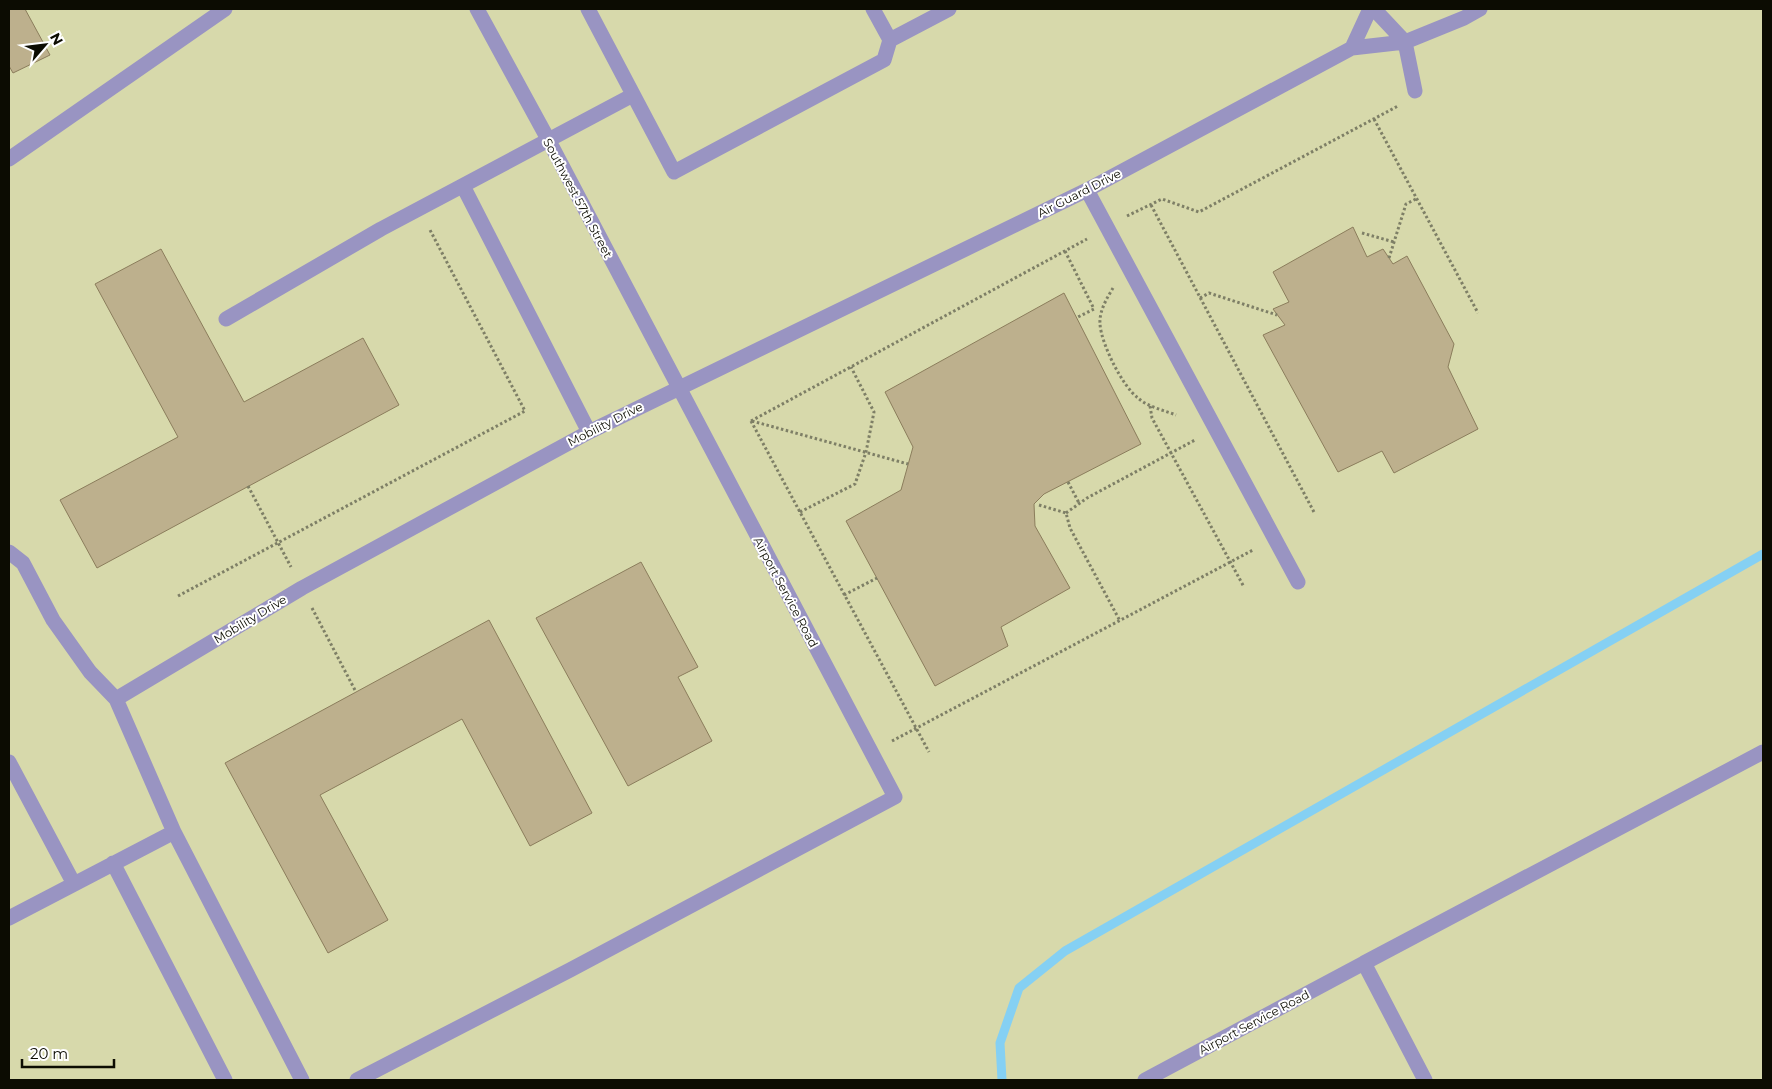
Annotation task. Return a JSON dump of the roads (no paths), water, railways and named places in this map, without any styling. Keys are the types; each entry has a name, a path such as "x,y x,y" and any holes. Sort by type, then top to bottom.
{"lane":[{"path":"9,159 225,9"},
{"name":"Southwest 57th Street","path":"477,9 678,388"},
{"path":"588,9 674,172 884,60 890,40 873,9"},
{"path":"890,40 949,9"},
{"path":"1352,48 1372,9 1405,42 1415,91"},
{"name":"Air Guard Drive","path":"678,388 1087,190 1352,48 1405,42 1464,18 1480,9"},
{"path":"226,319 381,229 633,95"},
{"path":"462,186 589,432"},
{"path":"1087,190 1298,582"},
{"name":"Mobility Drive","path":"116,699 302,588 589,432 678,388"},
{"name":"Airport Service Road","path":"357,1080 570,970 895,797 678,388"},
{"path":"9,552 23,563 53,620 90,672 116,699 174,832 302,1080"},
{"name":"Airport Service Road","path":"1145,1080 1763,752"},
{"path":"9,762 74,884"},
{"path":"9,918 174,832"},
{"path":"113,864 225,1080"},
{"path":"1364,963 1425,1080"}],"waterway":[{"path":"1002,1080 1000,1043 1019,988 1065,951 1763,554"}]}
